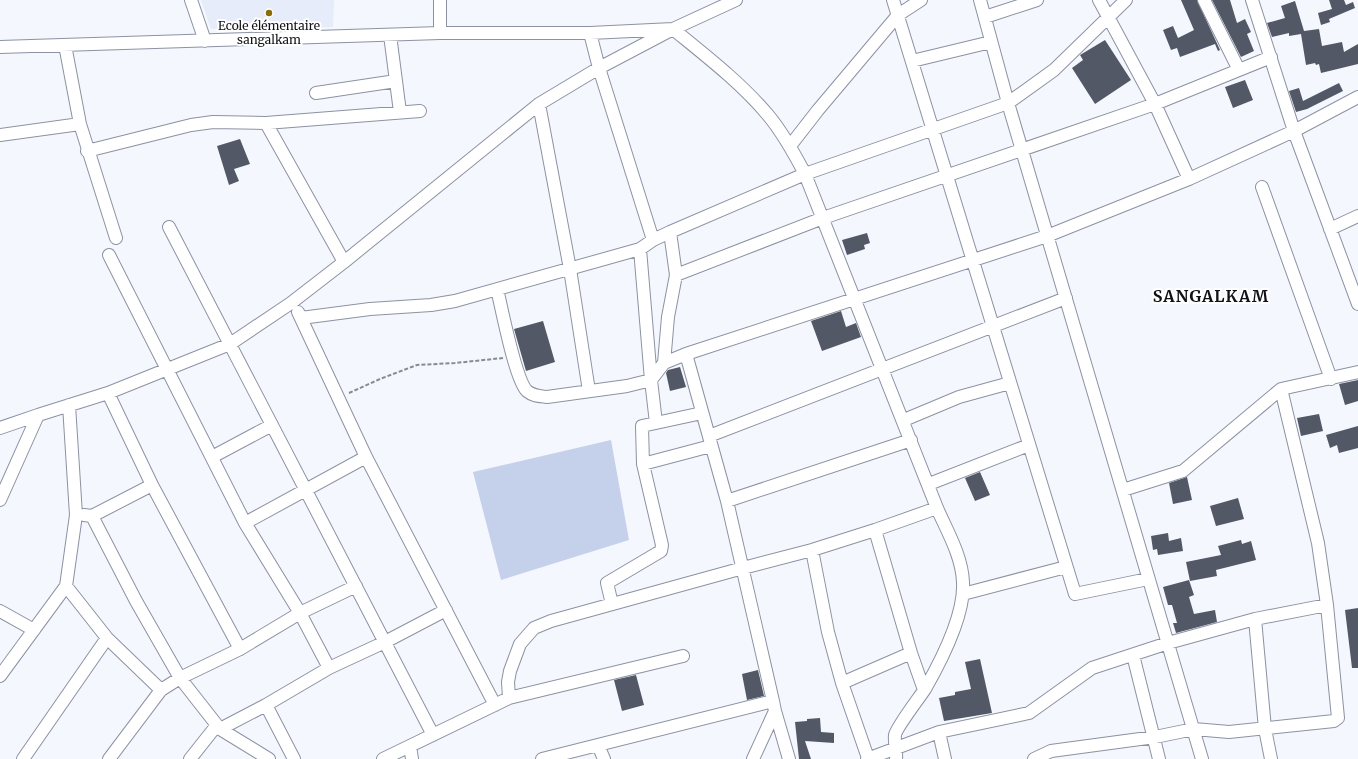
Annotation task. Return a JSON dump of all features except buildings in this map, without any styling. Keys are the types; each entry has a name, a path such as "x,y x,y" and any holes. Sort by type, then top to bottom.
{"street":[{"path":"191,0 205,41"},
{"path":"440,0 440,33"},
{"path":"0,428 108,393 230,344 292,303 539,104 599,68 673,29 736,0"},
{"path":"894,0 1074,594 1148,578"},
{"path":"790,146 818,110 898,15 921,0"},
{"path":"980,0 1008,103 1202,759"},
{"path":"985,17 1037,0"},
{"path":"1100,0 1155,104 1189,179"},
{"path":"302,318 370,309 437,304 455,301 640,249 653,240 670,232 805,174 1008,103 1054,70 1126,0"},
{"path":"1204,0 1239,70"},
{"path":"1256,1 1271,57 1294,131 1358,304"},
{"path":"0,47 440,33 590,33 673,29 734,80 768,115 790,146 805,174 904,420 937,508 955,548 963,581 963,594 959,611 948,645 924,690 895,734 896,753"},
{"path":"590,33 599,68 653,240"},
{"path":"390,35 400,112"},
{"path":"912,61 991,42"},
{"path":"66,45 80,124 87,151 116,238"},
{"path":"676,276 823,218 1155,104 1271,57"},
{"path":"316,92 396,81"},
{"path":"497,289 513,356 520,378 526,390 535,396 547,397 627,386 651,380 664,363 686,354 1047,236 1189,179 1294,131 1358,99"},
{"path":"539,104 570,269 589,391"},
{"path":"87,151 191,125 213,122 266,123 420,111"},
{"path":"266,123 344,262"},
{"path":"0,135 80,124"},
{"path":"1262,187 1331,378"},
{"path":"1330,229 1358,216"},
{"path":"169,227 433,735"},
{"path":"664,363 668,317 676,276 670,232"},
{"path":"640,249 656,423"},
{"path":"109,255 245,523 300,613 329,668"},
{"path":"642,464 710,441 883,369 1066,298"},
{"path":"292,303 302,318 366,457 495,705"},
{"path":"686,354 727,501 774,706 789,759"},
{"path":"1123,490 1183,471 1281,390 1358,372"},
{"path":"904,420 959,397 1010,383"},
{"path":"1034,759 1052,751 1155,737 1194,729 1229,732 1334,721 1338,718 1327,605 1318,543 1281,390"},
{"path":"108,393 152,485 240,649"},
{"path":"1,673 66,586 76,515 69,405"},
{"path":"612,604 607,583 661,551 662,545 642,464 642,426 702,413"},
{"path":"0,500 38,415"},
{"path":"212,457 272,425"},
{"path":"727,501 911,440"},
{"path":"929,484 1029,445"},
{"path":"245,523 366,457"},
{"path":"76,515 92,516 152,485"},
{"path":"509,698 508,682 514,658 520,644 534,628 551,621 812,550 937,508"},
{"path":"92,516 136,601 180,678 218,727 269,759"},
{"path":"875,530 911,653 924,690"},
{"path":"812,550 828,632 842,683 867,758 896,753 939,732 1030,712 1092,668 1168,643 1255,619 1327,605"},
{"path":"963,594 1066,567"},
{"path":"66,586 107,638 161,690"},
{"path":"112,758 161,690 180,678 240,649 300,613 356,586"},
{"path":"190,759 218,727 266,705 329,668 385,642 446,610"},
{"path":"0,611 34,630"},
{"path":"1255,619 1265,729 1270,759"},
{"path":"23,759 107,638"},
{"path":"842,683 911,653"},
{"path":"1133,655 1155,737 1159,759"},
{"path":"383,759 509,698 683,656"},
{"path":"266,705 294,759"},
{"path":"542,759 774,706"},
{"path":"753,759 774,706"},
{"path":"939,732 945,759"},
{"path":"598,745 604,759"},
{"path":"410,746 412,759"}],"path":[{"path":"339,398 380,379 418,365 455,363 513,356"}],"shaded area":[{"name":"Ecole élémentaire sangalkam","path":"201,0 334,0 333,27 211,29"},
{"path":"611,440 629,540 501,580 473,472"}],"place":[{"name":"Ecole élémentaire sangalkam","path":"269,13"}],"district":[{"name":"SANGALKAM","path":"1211,296"}]}
